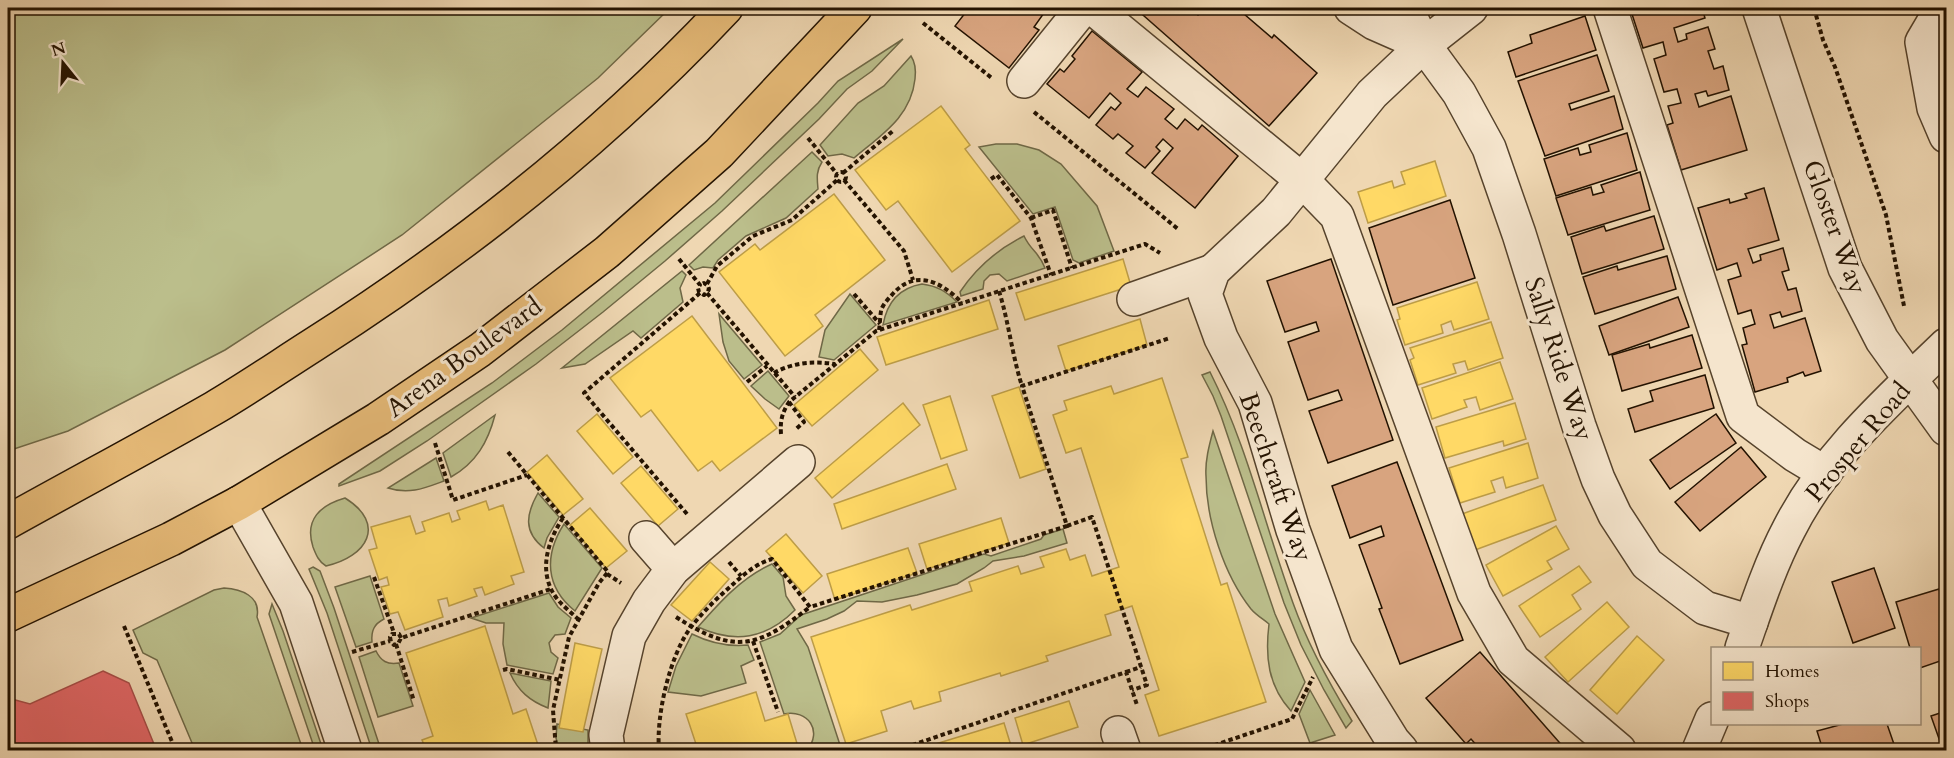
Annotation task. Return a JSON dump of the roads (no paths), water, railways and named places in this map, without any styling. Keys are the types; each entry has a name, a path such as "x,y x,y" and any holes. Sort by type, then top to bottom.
{"main road":[{"path":"8,522 214,407 354,319 452,251 592,138 726,8"},
{"name":"Arena Boulevard","path":"8,615 171,539 240,503 378,419 480,350 607,252 719,153 855,8"}],"street":[{"path":"1018,91 1083,8"},
{"path":"1094,8 1302,180 1337,216 1474,593 1513,660 1619,750"},
{"path":"1352,8 1374,23 1424,45"},
{"name":"Sally Ride Way","path":"1406,8 1424,45 1458,93 1489,148 1519,234 1579,426 1598,479 1615,514 1647,564 1705,608 1747,635"},
{"path":"1134,299 1213,271 1276,212 1372,94 1424,45 1471,8"},
{"path":"1610,8 1743,416 1795,456 1825,473"},
{"name":"Gloster Way","path":"1759,8 1845,268 1873,324 1947,429"},
{"path":"1942,8 1922,42 1934,108 1947,136"},
{"name":"Beechcraft Way","path":"1213,271 1204,294 1221,338 1255,403 1293,530 1336,649 1386,747"},
{"name":"Prosper Road","path":"1747,635 1762,590 1789,528 1825,473 1876,412 1947,345"},
{"path":"608,750 606,735 629,636 650,601 673,569 798,462"},
{"path":"240,503 272,564 296,603 345,750"},
{"path":"646,538 673,569"},
{"path":"1699,750 1711,723"}]}
